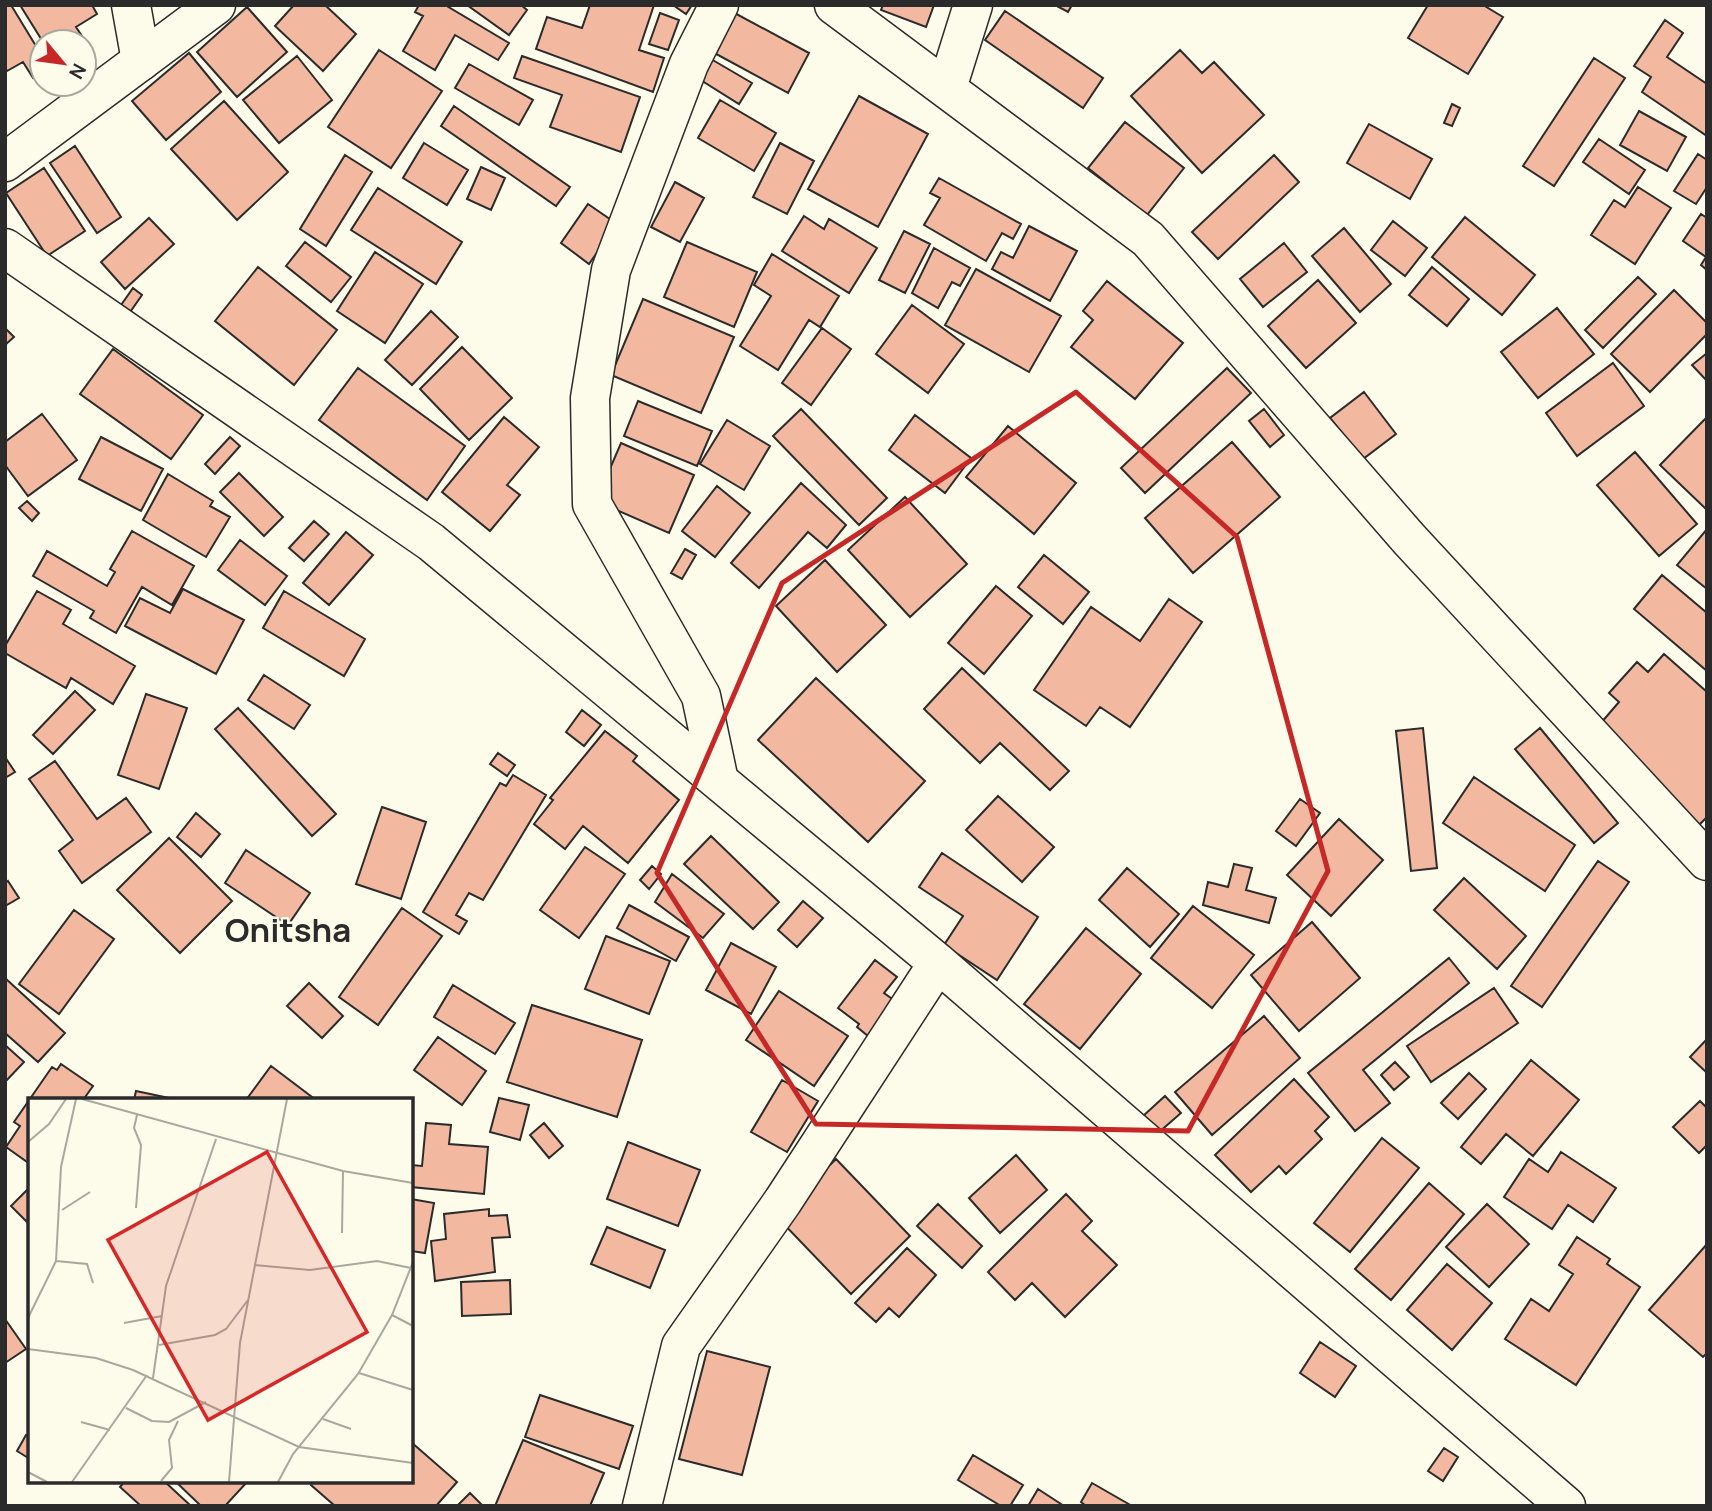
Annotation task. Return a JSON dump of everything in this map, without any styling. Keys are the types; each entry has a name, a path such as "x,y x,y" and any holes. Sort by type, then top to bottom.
{"street":[{"path":"131,5 141,61"},
{"path":"5,162 216,5"},
{"path":"719,5 689,64 611,270 590,398 592,504 701,696 719,781"},
{"path":"834,5 1147,239 1409,539 1707,861"},
{"path":"947,88 974,5"},
{"path":"5,248 430,542 938,963 1566,1506"},
{"path":"642,1506 681,1346 783,1200 938,963"}],"highlighted area":[{"path":"1076,392 1237,537 1328,871 1188,1131 816,1124 657,873 782,583"}],"building":[{"path":"5,5 11,5 28,33 28,70 23,62 7,71"},
{"path":"20,5 92,5 97,14 77,28 34,28"},
{"path":"294,5 325,5 356,34 323,71 275,26"},
{"path":"419,5 445,5 509,43 498,60 455,35 435,70 403,51 423,16 415,12"},
{"path":"467,5 521,5 527,10 509,35"},
{"path":"590,5 654,5 639,50 664,58 653,92 536,49 547,17 582,28"},
{"path":"673,5 692,5 686,14"},
{"path":"883,5 934,5 926,27 881,10"},
{"path":"1055,5 1072,5 1068,12"},
{"path":"1428,5 1483,5 1503,17 1468,74 1408,38"},
{"path":"247,7 287,52 237,97 197,52"},
{"path":"729,10 809,53 788,93 707,49"},
{"path":"1005,11 1103,78 1083,108 985,40"},
{"path":"660,13 679,20 668,50 649,44"},
{"path":"1665,20 1683,33 1667,57 1707,84 1707,136 1642,92 1651,77 1634,66"},
{"path":"379,50 442,91 391,168 328,127"},
{"path":"1180,50 1202,73 1214,62 1264,115 1202,173 1131,96"},
{"path":"189,53 221,92 166,140 132,101"},
{"path":"297,56 332,100 279,143 243,100"},
{"path":"522,56 640,97 621,152 550,127 562,95 514,78"},
{"path":"1594,58 1625,78 1554,186 1523,166"},
{"path":"711,59 752,83 739,104 699,79"},
{"path":"469,64 533,100 519,125 455,88"},
{"path":"859,96 928,134 878,227 808,189"},
{"path":"720,100 776,133 754,171 698,138"},
{"path":"224,101 288,172 237,220 171,149"},
{"path":"1452,104 1460,108 1452,126 1444,123"},
{"path":"454,106 570,187 556,206 441,126"},
{"path":"1639,111 1686,137 1667,171 1620,145"},
{"path":"1125,122 1184,168 1147,215 1088,168"},
{"path":"1369,124 1432,159 1410,199 1347,163"},
{"path":"1599,139 1645,170 1629,194 1583,162"},
{"path":"424,143 468,170 447,205 403,178"},
{"path":"780,143 814,161 787,214 753,197"},
{"path":"75,146 121,217 97,233 50,163"},
{"path":"1698,154 1707,160 1707,187 1696,204 1674,191"},
{"path":"345,155 372,172 326,246 300,229"},
{"path":"1274,155 1299,182 1218,259 1192,232"},
{"path":"481,167 505,178 491,210 467,199"},
{"path":"44,168 85,231 47,256 6,193"},
{"path":"939,178 1021,224 1013,239 1002,233 986,261 924,225 940,198 930,193"},
{"path":"675,182 704,198 680,242 651,227"},
{"path":"1638,187 1671,208 1635,264 1591,235 1614,200 1625,207"},
{"path":"378,188 462,242 436,284 351,230"},
{"path":"588,204 617,224 589,264 561,243"},
{"path":"1701,214 1707,218 1707,270 1701,265 1706,257 1683,241"},
{"path":"804,216 824,229 829,219 877,248 849,293 782,251"},
{"path":"1465,217 1535,275 1502,315 1432,257"},
{"path":"149,218 174,244 125,289 101,262"},
{"path":"1393,221 1427,248 1405,276 1371,250"},
{"path":"1029,226 1077,251 1050,301 992,269 1001,252 1013,258"},
{"path":"1344,228 1391,284 1360,312 1312,256"},
{"path":"904,231 930,244 905,293 879,280"},
{"path":"305,242 351,277 331,302 286,266"},
{"path":"687,242 757,272 734,327 664,297"},
{"path":"1284,243 1307,272 1263,307 1240,279"},
{"path":"934,248 970,268 960,286 952,282 938,308 912,293"},
{"path":"375,252 423,284 385,343 337,311"},
{"path":"772,254 839,296 820,327 809,320 778,370 740,346 771,296 754,285"},
{"path":"258,267 337,330 294,385 215,321"},
{"path":"1432,267 1469,299 1447,326 1409,295"},
{"path":"976,269 1061,316 1029,372 945,325"},
{"path":"1638,277 1656,294 1603,348 1585,330"},
{"path":"1318,280 1356,323 1306,368 1268,326"},
{"path":"1107,281 1183,343 1135,399 1071,347 1093,320 1083,311"},
{"path":"133,288 142,295 128,315 119,308"},
{"path":"1674,290 1707,323 1707,334 1650,392 1611,354"},
{"path":"643,299 734,337 701,413 611,375"},
{"path":"912,305 964,344 928,393 876,354"},
{"path":"1557,308 1594,354 1538,398 1501,352"},
{"path":"431,311 458,337 412,385 385,360"},
{"path":"5,328 14,337 5,345"},
{"path":"822,328 851,349 811,405 782,383"},
{"path":"462,347 512,398 469,440 420,389"},
{"path":"113,349 203,415 171,459 80,394"},
{"path":"1707,353 1707,381 1692,365"},
{"path":"1613,363 1644,406 1577,456 1546,413"},
{"path":"358,368 465,446 427,500 319,420"},
{"path":"1227,368 1251,393 1145,493 1121,468"},
{"path":"1364,392 1396,434 1363,459 1330,418"},
{"path":"638,401 712,431 697,466 624,436"},
{"path":"801,409 887,498 859,525 773,436"},
{"path":"1264,409 1284,435 1270,447 1249,421"},
{"path":"42,414 77,460 28,496 5,465 5,442"},
{"path":"915,415 971,458 945,493 889,450"},
{"path":"504,417 539,447 507,485 520,495 490,531 442,492"},
{"path":"1707,417 1707,510 1660,465"},
{"path":"727,420 770,446 744,490 700,464"},
{"path":"1008,426 1076,483 1034,534 966,477"},
{"path":"101,437 163,469 141,511 79,479"},
{"path":"230,437 240,446 215,474 205,464"},
{"path":"1232,442 1280,497 1193,573 1145,518"},
{"path":"621,443 694,475 669,533 596,501"},
{"path":"1635,452 1697,524 1659,556 1597,485"},
{"path":"239,473 283,517 264,536 220,492"},
{"path":"168,474 213,501 210,506 230,517 206,557 143,520"},
{"path":"801,483 846,525 827,548 808,532 759,588 731,563"},
{"path":"717,486 750,513 715,557 682,531"},
{"path":"905,497 967,564 910,617 848,550"},
{"path":"27,501 39,513 32,521 19,508"},
{"path":"314,521 329,534 304,561 289,548"},
{"path":"1707,529 1707,589 1677,565"},
{"path":"132,531 194,566 172,605 142,587 116,633 90,618 94,611 33,576 47,551 107,586 115,572 110,569"},
{"path":"346,532 373,555 329,605 303,583"},
{"path":"240,540 287,576 265,605 218,570"},
{"path":"685,549 696,555 682,579 671,573"},
{"path":"1044,555 1089,592 1063,624 1018,587"},
{"path":"825,560 886,625 837,672 776,606"},
{"path":"1662,575 1707,613 1707,671 1634,609"},
{"path":"996,586 1032,616 984,674 948,643"},
{"path":"183,589 244,620 216,674 125,626 140,598 170,613"},
{"path":"37,591 71,610 63,624 135,666 113,704 71,678 66,688 5,653 5,646"},
{"path":"284,591 365,639 344,676 263,628"},
{"path":"1169,599 1202,622 1130,727 1100,707 1086,726 1034,690 1091,607 1140,641"},
{"path":"1664,654 1707,692 1707,817 1699,825 1594,731 1619,702 1609,693 1637,662 1648,672"},
{"path":"962,668 1069,771 1050,790 1000,743 980,763 924,709"},
{"path":"264,675 310,705 294,729 248,700"},
{"path":"816,678 925,781 868,842 758,740"},
{"path":"75,691 95,710 53,754 33,735"},
{"path":"146,694 187,708 159,789 118,775"},
{"path":"238,708 336,814 312,836 215,729"},
{"path":"582,710 601,725 584,746 566,732"},
{"path":"1423,728 1437,868 1411,871 1396,731"},
{"path":"1540,728 1618,823 1594,843 1515,749"},
{"path":"605,731 637,756 633,761 679,800 628,863 583,826 565,849 534,824 553,800 550,798"},
{"path":"498,753 515,765 507,776 490,764"},
{"path":"5,757 15,772 5,778"},
{"path":"55,761 97,819 126,798 151,832 82,883 59,851 73,840 29,779"},
{"path":"513,775 546,795 483,900 469,893 456,915 467,921 459,934 423,912 500,783 506,786"},
{"path":"1474,777 1575,845 1545,891 1443,823"},
{"path":"998,796 1054,847 1022,882 966,830"},
{"path":"1300,799 1320,813 1296,846 1276,831"},
{"path":"382,807 426,822 401,899 356,884"},
{"path":"196,813 220,834 201,857 177,837"},
{"path":"1339,819 1383,860 1331,916 1287,875"},
{"path":"711,836 779,902 753,929 684,864"},
{"path":"169,838 232,901 180,953 117,890"},
{"path":"585,847 625,874 579,938 540,910"},
{"path":"246,850 310,893 288,925 225,883"},
{"path":"942,853 1038,917 997,980 944,945 963,916 919,887"},
{"path":"1598,861 1629,882 1542,1007 1511,986"},
{"path":"1234,864 1252,868 1246,890 1276,898 1269,923 1203,905 1208,882 1228,887"},
{"path":"652,866 661,874 649,889 640,880"},
{"path":"1127,868 1179,914 1150,947 1099,900"},
{"path":"672,874 724,914 703,938 655,902"},
{"path":"1464,878 1526,936 1497,969 1434,910"},
{"path":"8,881 19,898 5,906 5,883"},
{"path":"803,901 823,918 797,947 778,930"},
{"path":"629,905 689,937 676,961 617,928"},
{"path":"1193,906 1254,955 1212,1008 1151,958"},
{"path":"402,908 442,936 378,1025 339,997"},
{"path":"74,910 114,939 59,1014 19,984"},
{"path":"1312,922 1360,978 1299,1031 1251,975"},
{"path":"1086,928 1141,974 1080,1049 1024,1004"},
{"path":"606,936 670,961 649,1014 585,989"},
{"path":"731,943 776,967 751,1014 706,990"},
{"path":"1449,958 1469,983 1363,1070 1390,1103 1355,1131 1308,1073"},
{"path":"875,960 897,977 884,993 895,1001 868,1036 857,1027 859,1024 838,1008"},
{"path":"5,978 65,1033 38,1062 5,1033"},
{"path":"309,983 343,1016 322,1038 287,1006"},
{"path":"453,985 515,1023 495,1054 434,1017"},
{"path":"1494,988 1518,1023 1431,1082 1407,1046"},
{"path":"779,991 848,1036 814,1086 746,1040"},
{"path":"532,1005 642,1040 617,1117 507,1082"},
{"path":"1264,1016 1300,1058 1212,1135 1175,1092"},
{"path":"438,1037 486,1071 462,1105 414,1070"},
{"path":"1707,1039 1707,1073 1690,1057"},
{"path":"5,1045 24,1062 5,1082"},
{"path":"1531,1060 1579,1100 1533,1156 1506,1134 1481,1164 1461,1147"},
{"path":"1395,1062 1409,1077 1394,1090 1381,1075"},
{"path":"61,1064 93,1086 84,1098 31,1098 52,1067 57,1070"},
{"path":"61,1064 93,1086 84,1098 31,1098 52,1067 57,1070"},
{"path":"271,1066 313,1098 247,1098"},
{"path":"1469,1073 1486,1089 1458,1119 1441,1103"},
{"path":"1294,1079 1329,1117 1315,1131 1322,1139 1286,1174 1279,1166 1251,1192 1215,1155"},
{"path":"782,1080 818,1101 787,1152 751,1132"},
{"path":"136,1091 169,1098 134,1098"},
{"path":"1165,1096 1181,1113 1158,1133 1143,1116"},
{"path":"499,1098 529,1105 520,1140 490,1132"},
{"path":"1700,1101 1707,1108 1707,1145 1699,1153 1673,1127"},
{"path":"28,1102 28,1163 6,1147 20,1126 14,1122"},
{"path":"28,1102 28,1163 6,1147 20,1126 14,1122"},
{"path":"426,1123 451,1125 449,1144 488,1147 484,1194 413,1187 413,1165 422,1166"},
{"path":"544,1123 563,1146 549,1158 530,1135"},
{"path":"1382,1138 1419,1168 1350,1252 1314,1223"},
{"path":"628,1142 700,1170 678,1226 607,1199"},
{"path":"1561,1152 1616,1188 1593,1222 1568,1205 1552,1229 1504,1197 1529,1159 1548,1172"},
{"path":"1016,1155 1047,1190 1000,1233 969,1198"},
{"path":"836,1159 910,1236 851,1294 777,1217"},
{"path":"1429,1183 1464,1214 1391,1300 1355,1269"},
{"path":"28,1189 28,1223 11,1206"},
{"path":"1066,1194 1092,1221 1082,1231 1117,1265 1065,1317 1032,1283 1015,1300 988,1272"},
{"path":"413,1199 434,1203 425,1253 413,1251"},
{"path":"938,1204 982,1246 962,1268 917,1226"},
{"path":"1487,1204 1529,1244 1489,1287 1446,1247"},
{"path":"489,1209 489,1216 507,1215 510,1237 492,1238 495,1272 435,1281 431,1241 446,1239 444,1214"},
{"path":"607,1227 665,1250 650,1288 591,1264"},
{"path":"1577,1237 1610,1259 1607,1264 1640,1287 1576,1385 1505,1339 1531,1299 1549,1311 1573,1274 1559,1265"},
{"path":"1707,1244 1707,1353 1703,1357 1649,1310"},
{"path":"907,1248 936,1275 899,1317 889,1308 876,1322 855,1303"},
{"path":"1447,1264 1492,1303 1452,1350 1407,1310"},
{"path":"510,1280 511,1314 462,1316 461,1282"},
{"path":"5,1319 26,1349 5,1363"},
{"path":"1320,1342 1356,1366 1335,1397 1300,1373"},
{"path":"707,1351 770,1367 742,1475 679,1459"},
{"path":"540,1395 633,1426 619,1469 525,1437"},
{"path":"26,1435 28,1436 28,1458 17,1451"},
{"path":"523,1440 604,1473 590,1506 495,1506"},
{"path":"413,1444 457,1482 436,1506 335,1506 311,1485 413,1483"},
{"path":"1444,1448 1458,1457 1443,1481 1428,1471"},
{"path":"973,1455 1023,1485 1010,1506 1001,1506 958,1480"},
{"path":"123,1483 166,1483 191,1506 141,1506 120,1487"},
{"path":"177,1483 246,1483 225,1506 201,1506"},
{"path":"1092,1483 1132,1506 1086,1506 1081,1502"},
{"path":"1038,1489 1064,1506 1028,1506"},
{"path":"470,1493 483,1506 457,1506"}],"district":[{"name":"Onitsha","path":"288,929"}]}
